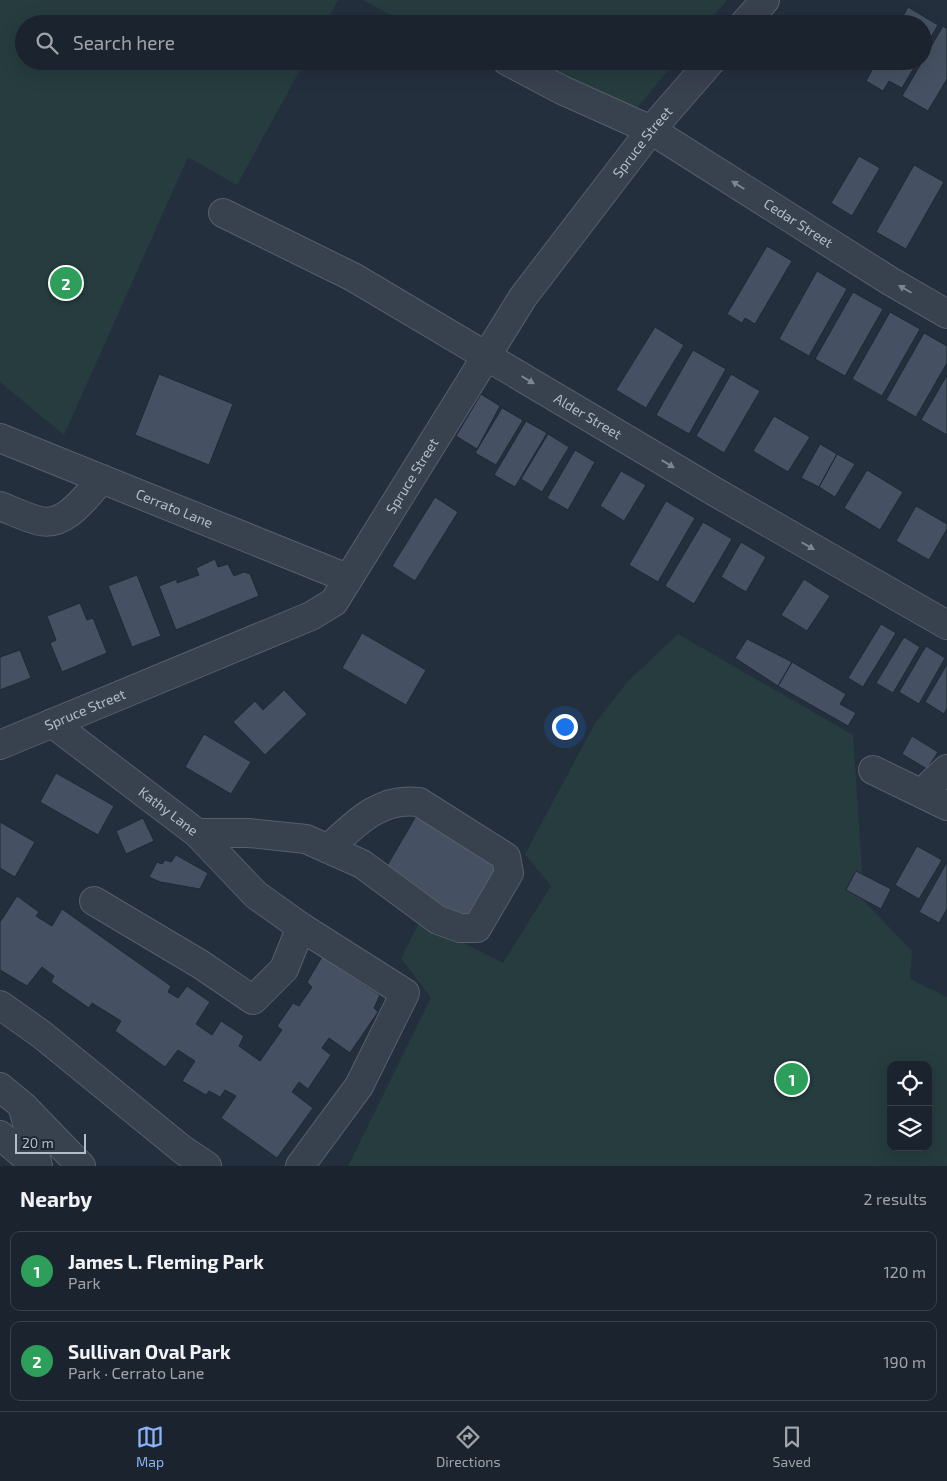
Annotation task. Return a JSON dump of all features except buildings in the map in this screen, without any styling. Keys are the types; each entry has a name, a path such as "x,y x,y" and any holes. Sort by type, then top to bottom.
{"street":[{"path":"752,15 764,0"},
{"name":"Cedar Street","path":"524,70 562,90 651,130 881,275 947,314"},
{"name":"Spruce Street","path":"0,745 311,616 334,602 347,578 523,297 651,130 703,70"},
{"name":"Alder Street","path":"223,213 353,277 725,498 947,625"},
{"name":"Cerrato Lane","path":"0,438 347,578"},
{"path":"0,506 41,521 54,522 67,515 102,479"},
{"name":"Kathy Lane","path":"52,724 197,832 249,833 306,839 328,849 362,864 438,920 460,928 477,928 510,873 506,856 419,802 404,800 367,814 328,849"},
{"path":"936,801 931,784 947,769"},
{"path":"873,770 936,801"},
{"path":"197,832 256,894 301,927 406,993 360,1086 300,1166"},
{"path":"94,900 200,964 253,1000 284,969 301,927"},
{"path":"0,1005 41,1034 183,1150 207,1166"},
{"path":"0,1087 23,1106 81,1166"},
{"path":"23,1106 37,1166"},
{"path":"0,1135 37,1166"}],"green space":[{"path":"0,0 338,0 330,15 15,15 15,70 300,70 237,185 188,157 64,435 0,382"},
{"path":"363,0 727,0 714,15 391,15"},
{"path":"498,70 669,70 617,132"},
{"path":"678,634 853,735 864,901 912,951 910,979 947,997 947,1166 348,1166 431,998 401,958 420,921 503,963 551,886 525,854 594,725 627,682"}],"place":[{"name":"Sullivan Oval Park","path":"66,283"},
{"name":"James L. Fleming Park","path":"792,1079"}]}
